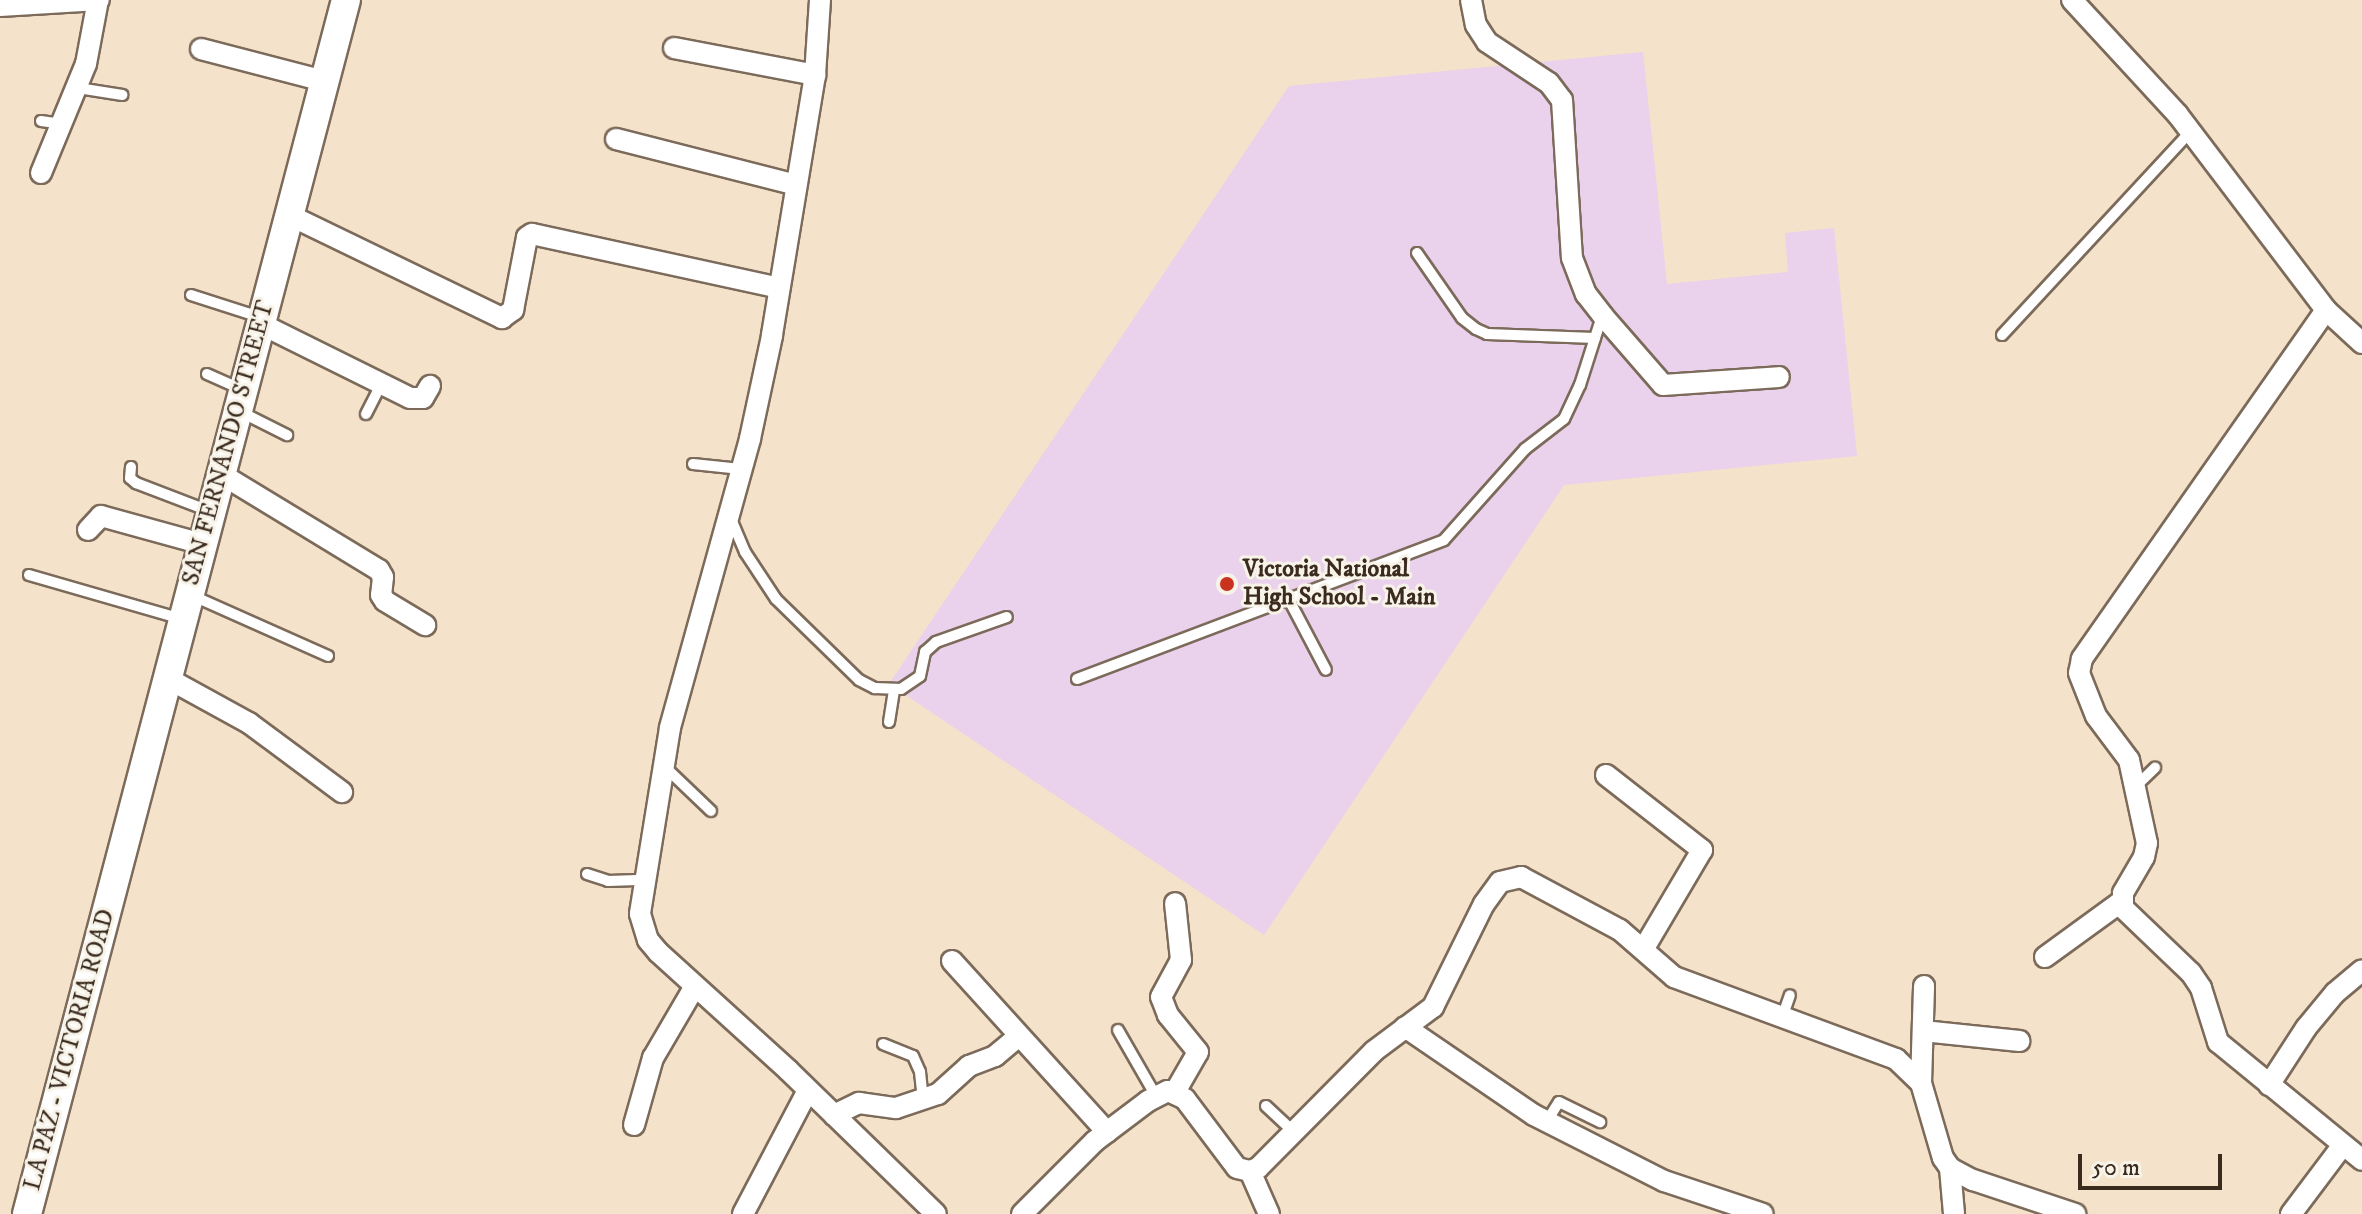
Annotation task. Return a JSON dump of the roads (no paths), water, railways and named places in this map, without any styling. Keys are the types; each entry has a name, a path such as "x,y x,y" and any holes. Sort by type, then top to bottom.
{"main road":[{"name":"SAN FERNANDO STREET","path":"112,885 346,0"},
{"name":"LA PAZ - VICTORIA ROAD","path":"27,1214 112,885"}],"street":[{"path":"0,6 99,0 78,88 41,173"},
{"path":"820,0 815,75 759,401 670,728 640,914 648,940 936,1214"},
{"path":"1471,0 1476,25 1487,42 1549,83 1562,100 1572,258 1586,294 1603,316 1663,385 1779,377"},
{"path":"2072,0 2191,131 2326,310 2362,343"},
{"path":"674,48 815,75"},
{"path":"201,49 324,81"},
{"path":"616,139 796,185"},
{"path":"289,215 502,318 512,313 527,237 532,234 779,288"},
{"path":"2045,957 2122,901 2147,849 2125,752 2090,704 2079,673 2082,659 2326,310"},
{"path":"261,321 418,400 430,386"},
{"path":"221,474 379,570 383,577 381,595 385,601 425,625"},
{"path":"88,530 101,516 203,544"},
{"path":"167,678 249,723 342,792"},
{"path":"1606,775 1702,850 1644,948"},
{"path":"1250,1171 1374,1051 1433,1007 1484,904 1500,882 1510,878 1533,881 1620,930 1674,977 1896,1059 1921,1083"},
{"path":"2122,901 2127,914 2191,973 2201,988 2218,1042 2362,1160"},
{"path":"1022,1214 1107,1132 1165,1094 1198,1052 1168,1015 1161,997 1181,960 1175,903"},
{"path":"952,961 1107,1132"},
{"path":"2269,1085 2306,1028 2335,993 2362,970"},
{"path":"634,1125 644,1079 653,1058 695,986"},
{"path":"1924,986 1921,1083 1943,1158 1950,1168 1973,1180 2075,1214"},
{"path":"1405,1027 1507,1098 1547,1121 1664,1181 1763,1214"},
{"path":"1923,1031 2019,1041"},
{"path":"834,1115 859,1103 896,1108 923,1100 947,1088 969,1066 1005,1050 1019,1036"},
{"path":"743,1214 808,1090"},
{"path":"1165,1094 1185,1099 1231,1163 1250,1171 1269,1214"},
{"path":"2291,1214 2343,1145"},
{"path":"1950,1168 1954,1214"}],"lane":[{"path":"78,88 122,95"},
{"path":"41,121 62,124"},
{"path":"2002,335 2191,131"},
{"path":"1417,253 1462,318 1476,329 1487,334 1595,338"},
{"path":"191,295 261,321"},
{"path":"1077,679 1444,540 1525,449 1564,419 1603,316"},
{"path":"207,374 287,435"},
{"path":"366,414 381,384"},
{"path":"693,464 741,469"},
{"path":"131,467 130,478 136,483 211,511"},
{"path":"729,514 745,552 776,599 859,680 875,688 894,690 920,676 925,652 936,642 1007,617"},
{"path":"29,575 186,607 328,656"},
{"path":"1288,598 1326,670"},
{"path":"889,722 894,690"},
{"path":"663,764 711,811"},
{"path":"2135,787 2155,768"},
{"path":"587,874 608,881 645,880"},
{"path":"1782,1018 1790,995"},
{"path":"1118,1030 1165,1094"},
{"path":"883,1044 913,1056 920,1072 923,1100"},
{"path":"1547,1121 1559,1102 1600,1122"},
{"path":"1266,1106 1293,1131"}],"place":[{"name":"Victoria National High School - Main","path":"1227,584"}]}
